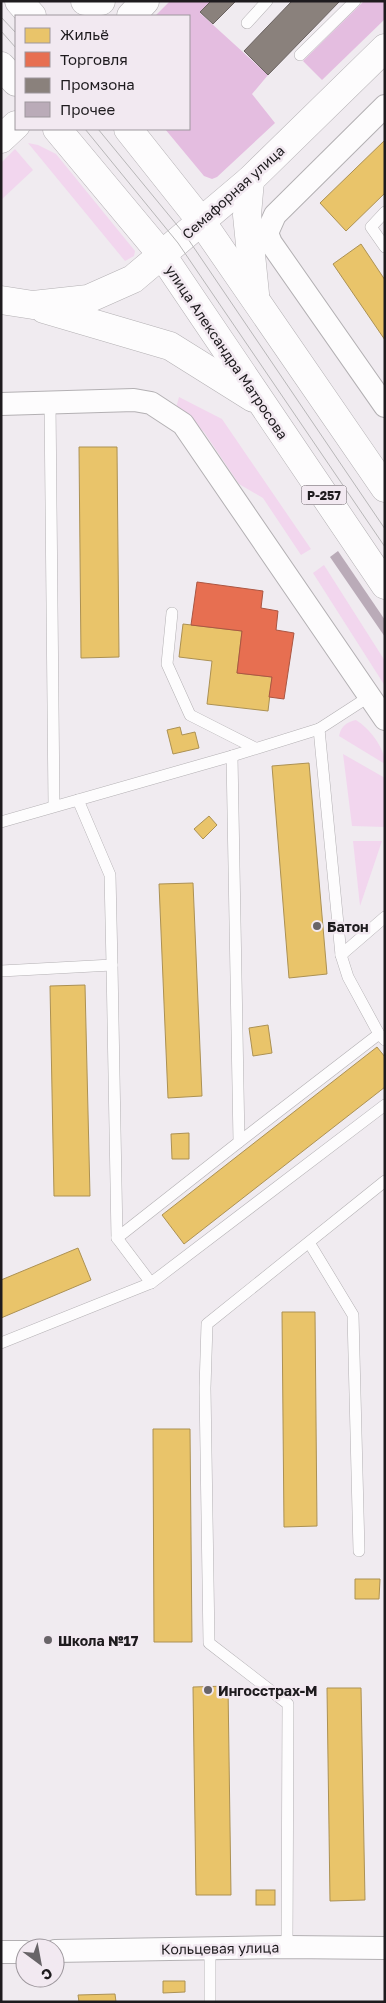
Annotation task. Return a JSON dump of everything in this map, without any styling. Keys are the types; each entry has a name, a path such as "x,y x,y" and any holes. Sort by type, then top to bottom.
{"highway":[{"path":"19,1 31,15"},
{"path":"85,1 101,1"},
{"path":"132,15 145,1"},
{"name":"Семафорная улица","path":"1,300 33,305 88,299 108,292 133,279 250,180 385,48"},
{"path":"1,66 15,81"},
{"path":"1,139 15,126"},
{"name":"улица Александра Матросова","path":"58,130 162,255 385,585"},
{"path":"129,130 201,221 256,298 385,488"},
{"path":"250,180 248,215 256,298"},
{"path":"1,286 33,305 170,346 263,404"}],"street":[{"path":"385,106 275,214 267,233 271,243 385,406"},
{"path":"1,404 134,400 151,403 183,424 385,719"},
{"name":"Кольцевая улица","path":"65,1952 287,1947 385,1948"},
{"path":"1,1952 15,1952"}],"lane":[{"path":"247,23 267,1"},
{"path":"300,55 355,1"},
{"path":"385,212 371,227 385,247"},
{"path":"50,402 54,806"},
{"path":"172,613 167,664 190,715 255,748"},
{"path":"1,822 319,729 370,696"},
{"path":"117,1238 239,1142 382,1037 348,977 341,955 319,729"},
{"path":"232,756 239,1142"},
{"path":"78,800 110,875 117,1238 151,1284"},
{"path":"341,955 385,917"},
{"path":"1,971 112,965"},
{"path":"1,1343 151,1284 385,1105"},
{"path":"287,1947 288,1704 209,1643 205,1388 207,1324 310,1244 385,1181"},
{"path":"310,1244 353,1315 359,1551"},
{"path":"210,1949 210,2002"}],"shaded area":[{"path":"170,1 211,1 200,13 268,75 252,94 275,123 217,177 212,179 204,176 166,130 190,130 190,15 156,15"},
{"path":"364,1 385,1 385,19 322,80 303,61"},
{"path":"28,143 38,145 56,154 135,251 134,256 125,261"},
{"path":"15,149 33,170 1,200 1,163"},
{"path":"179,397 222,419 311,549 301,555 263,498 239,484 204,432 176,408"},
{"path":"324,565 385,661 385,686 313,573"},
{"path":"356,720 366,728 379,745 385,764 339,736 345,725"},
{"path":"343,754 385,778 385,827 352,826"},
{"path":"353,841 382,841 360,906"}],"building: Жильё":[{"path":"385,140 385,193 346,231 320,203"},
{"path":"361,244 385,280 385,340 333,264"},
{"path":"79,447 117,447 119,657 81,658"},
{"path":"183,624 242,631 237,673 272,677 268,711 207,704 212,661 179,657"},
{"path":"180,727 182,735 195,732 199,748 173,754 167,730"},
{"path":"309,763 327,974 289,978 272,766"},
{"path":"209,816 217,825 203,839 194,829"},
{"path":"193,883 202,1096 168,1098 159,884"},
{"path":"85,985 90,1196 54,1196 50,986"},
{"path":"268,1025 272,1053 253,1056 249,1028"},
{"path":"377,1047 385,1057 385,1087 184,1244 162,1215"},
{"path":"189,1133 189,1159 172,1159 171,1134"},
{"path":"78,1248 91,1280 1,1318 1,1280"},
{"path":"282,1312 315,1312 317,1526 284,1527"},
{"path":"153,1429 190,1429 192,1642 154,1642"},
{"path":"355,1579 380,1579 379,1599 355,1599"},
{"path":"228,1686 231,1895 196,1895 193,1687"},
{"path":"327,1688 361,1688 365,1900 330,1901"},
{"path":"256,1890 275,1890 275,1905 256,1905"},
{"path":"163,1981 185,1981 185,1992 163,1993"},
{"path":"115,1994 116,2002 79,2002 78,1995"}],"building: Торговля":[{"path":"197,582 263,591 261,608 278,611 276,630 294,633 284,699 269,697 272,677 237,673 242,631 191,625"}],"building: Промзона":[{"path":"211,1 236,1 213,24 200,12"},
{"path":"292,1 340,1 268,75 244,51"}],"building: Прочее":[{"path":"338,551 385,620 385,637 330,557"}],"tram line":[{"path":"1,17 15,32"},
{"path":"1,31 15,47"},
{"path":"86,130 178,243 385,547"},
{"path":"99,130 186,236 385,529"}],"place":[{"name":"Батон","path":"317,926"},
{"name":"Школа №17","path":"48,1640"},
{"name":"Ингосстрах-М","path":"208,1690"}]}
